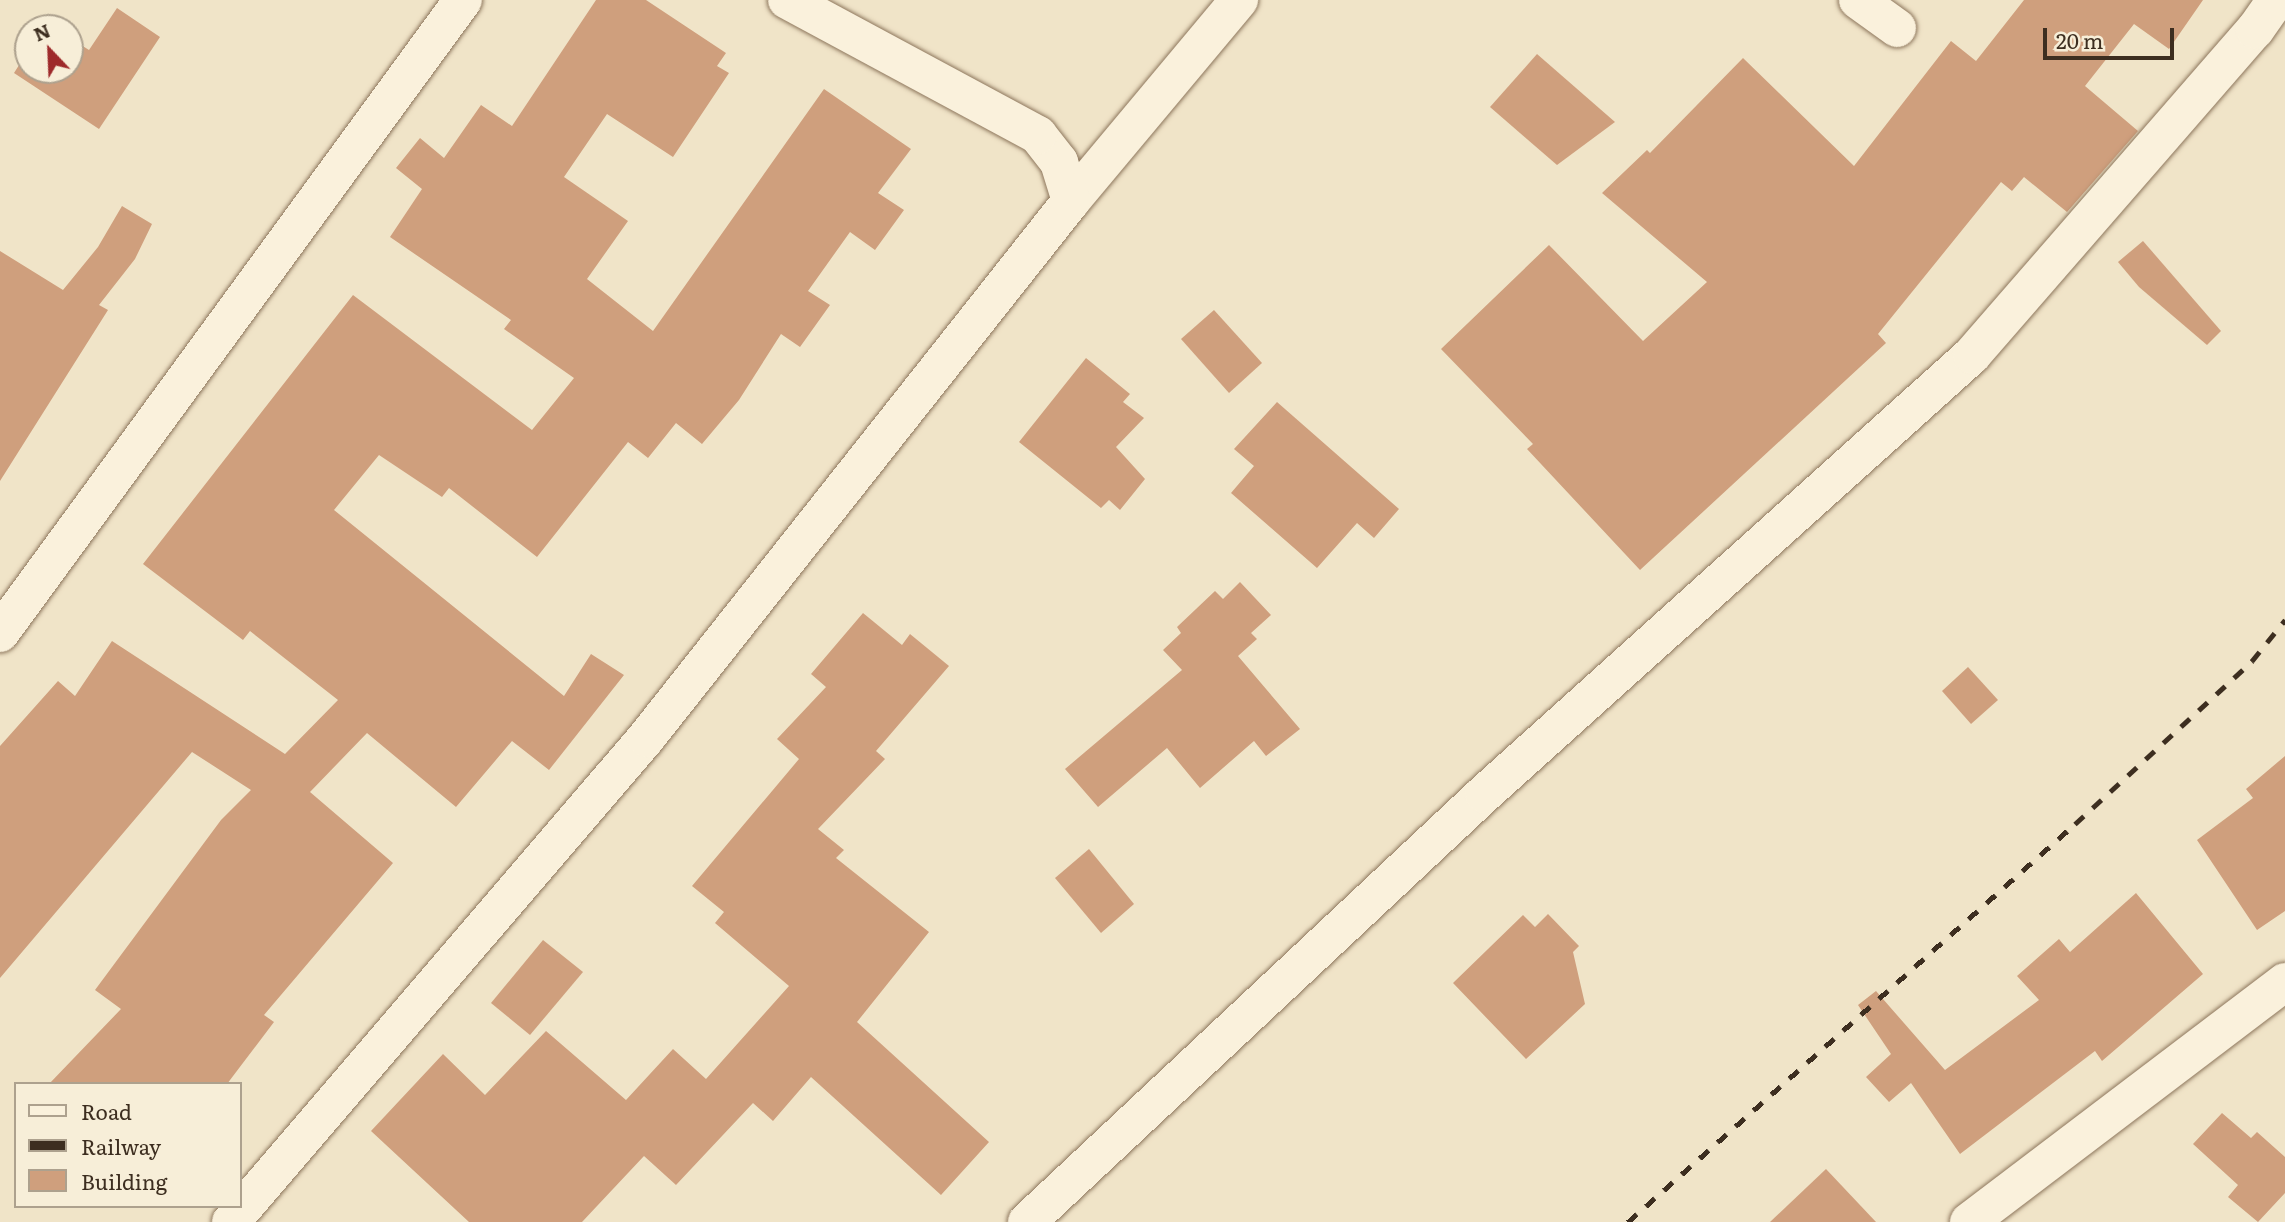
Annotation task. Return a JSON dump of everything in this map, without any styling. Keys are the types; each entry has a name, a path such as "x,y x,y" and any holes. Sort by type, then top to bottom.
{"street":[{"path":"0,633 463,0"},
{"path":"787,0 1038,135 1059,162 1071,201"},
{"path":"231,1222 646,738 1071,201 1239,0"},
{"path":"1858,0 1897,28"},
{"path":"1027,1222 1484,794 1972,355 2255,30 2276,0"},
{"path":"1969,1222 2285,982"}],"building":[{"path":"596,0 646,0 726,53 717,66 729,73 673,157 607,114 564,177 628,221 587,279 653,331 824,89 911,149 878,193 904,210 875,250 850,232 808,291 830,305 800,347 781,334 739,400 702,444 676,423 648,458 628,442 537,557 449,488 442,497 379,455 334,510 564,696 591,654 624,675 549,770 512,741 456,807 367,733 310,792 393,863 264,1015 274,1022 229,1082 51,1082 121,1009 95,990 221,820 251,790 192,752 0,978 0,746 58,681 75,696 112,641 285,754 338,700 250,631 243,640 143,564 353,295 532,430 574,378 504,329 511,320 390,237 422,189 396,168 420,138 444,158 481,105 512,126"},
{"path":"2024,0 2203,0 2169,49 2134,24 2085,86 2138,131 2067,212 2024,177 2012,191 2001,182 1878,334 1886,343 1640,570 1527,449 1533,444 1441,349 1549,245 1643,341 1707,282 1602,193 1647,150 1650,153 1743,58 1854,166 1951,41 1976,61"},
{"path":"117,8 160,37 99,129 31,84 84,84 84,47 89,50"},
{"path":"1537,54 1615,122 1557,165 1490,107"},
{"path":"122,206 152,224 135,259 99,305 108,310 0,481 0,251 63,290 98,247"},
{"path":"2143,241 2221,331 2207,345 2139,287 2118,262"},
{"path":"1214,310 1262,363 1229,393 1181,339"},
{"path":"1086,358 1130,394 1123,402 1144,418 1116,447 1145,479 1120,510 1109,500 1101,508 1019,442"},
{"path":"1277,402 1399,509 1374,538 1357,523 1317,568 1231,493 1254,466 1234,449"},
{"path":"1240,582 1271,615 1251,633 1257,639 1238,656 1300,729 1266,756 1254,741 1200,788 1167,748 1098,807 1065,769 1182,670 1163,650 1181,633 1177,627 1215,591 1223,599"},
{"path":"863,613 902,645 910,634 949,666 876,751 885,759 818,829 844,850 836,858 929,932 857,1022 989,1142 941,1195 811,1077 773,1121 753,1103 676,1185 644,1156 582,1222 469,1222 371,1131 443,1054 485,1095 546,1031 626,1100 673,1049 706,1079 789,986 715,923 724,912 692,886 799,759 777,739 826,687 811,674"},
{"path":"1968,667 1998,700 1971,724 1942,691"},
{"path":"2285,756 2285,911 2257,930 2197,840 2253,798 2246,789"},
{"path":"1089,849 1134,904 1101,933 1055,878"},
{"path":"2136,893 2203,974 2102,1061 2095,1051 1960,1154 1911,1083 1889,1102 1866,1077 1891,1054 1858,1005 1876,991 1945,1070 2039,1000 2017,976 2059,939 2070,952"},
{"path":"1548,914 1579,946 1573,952 1585,1004 1526,1059 1453,983 1523,915 1535,927"},
{"path":"543,940 583,972 530,1035 491,1003"},
{"path":"2222,1113 2251,1138 2257,1132 2285,1157 2285,1193 2258,1222 2228,1197 2238,1185 2193,1144"},
{"path":"1826,1169 1876,1222 1770,1222"}],"railway":[{"path":"1628,1222 2075,824 2252,661 2285,620"}]}
